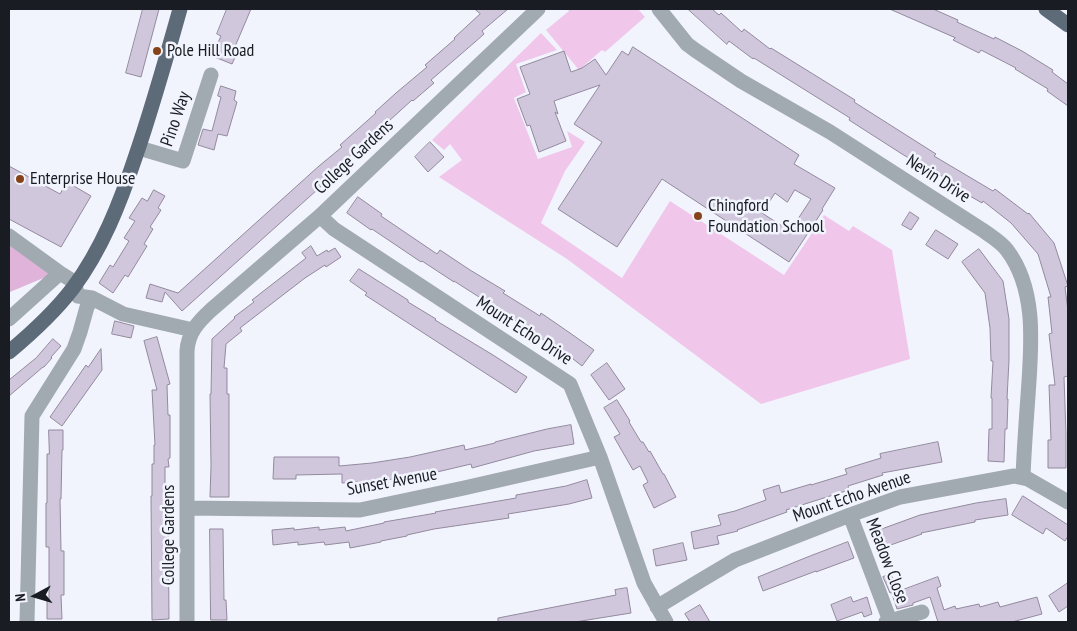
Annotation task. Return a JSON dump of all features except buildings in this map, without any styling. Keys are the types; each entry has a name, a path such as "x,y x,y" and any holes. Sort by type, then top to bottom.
{"main road":[{"path":"9,352 36,330 76,285 116,212 139,148 180,9"},
{"path":"1046,9 1068,25"}],"street":[{"name":"College Gardens","path":"188,622 187,343 193,330 211,310 320,216 538,9"},
{"name":"Nevin Drive","path":"658,9 695,50 741,81 846,142 984,230 1006,249 1016,264 1030,315 1031,346 1023,477"},
{"name":"Pino Way","path":"139,148 183,161 211,76"},
{"name":"Mount Echo Drive","path":"320,216 334,229 570,384 600,457 644,583 660,617"},
{"path":"9,236 76,285 78,296 92,298 123,314 193,330"},
{"path":"11,311 60,273"},
{"path":"27,622 32,416 74,349 87,307 92,298"},
{"name":"Sunset Avenue","path":"187,508 360,510 600,457"},
{"name":"Mount Echo Avenue","path":"660,617 698,582 735,560 850,515 900,497 1014,476 1023,477"},
{"path":"1023,477 1068,502"},
{"name":"Meadow Close","path":"850,515 888,622 922,612"}],"shaded area":[{"path":"568,9 638,9 645,17 605,52 602,50 579,70 546,30 569,11"},
{"path":"541,33 557,50 516,64 526,92 514,98 538,159 572,147 567,131 585,142 565,171 541,223 622,278 670,201 784,275 824,215 849,231 853,226 892,250 910,359 761,404 567,259 439,177 462,160 450,144 444,150 432,140"},
{"path":"9,243 53,274 10,292"}],"place":[{"name":"Pole Hill Road","path":"157,51"},
{"name":"Enterprise House","path":"20,179"},
{"name":"Chingford Foundation School","path":"698,216"}]}
